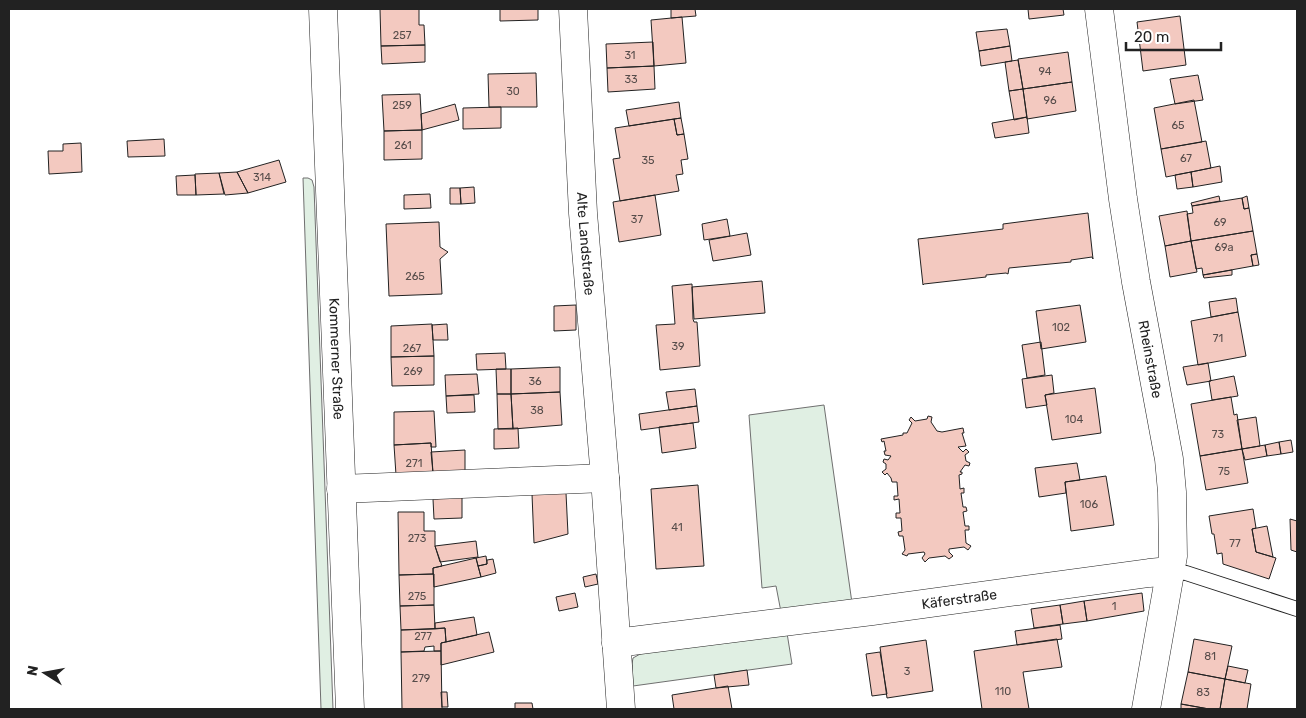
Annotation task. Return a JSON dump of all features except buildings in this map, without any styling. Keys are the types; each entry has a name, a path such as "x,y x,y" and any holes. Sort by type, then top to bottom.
{"street":[{"name":"Kommerner Straße","path":"323,9 350,709"},
{"name":"Alte Landstraße","path":"573,9 583,213 605,478 621,709"},
{"name":"Rheinstraße","path":"1099,9 1115,141 1131,245 1169,459 1172,492 1173,556 1146,709"},
{"path":"341,489 605,478"},
{"name":"Käferstraße","path":"616,643 1170,571"}],"lane":[{"name":"Käferstraße","path":"1170,571 1186,574 1297,609"}],"green space":[{"path":"303,178 312,180 314,187 333,709 321,709"},
{"path":"824,405 852,603 781,612 776,586 762,588 749,415"},
{"path":"787,633 792,664 633,686 633,658 642,653"}]}
